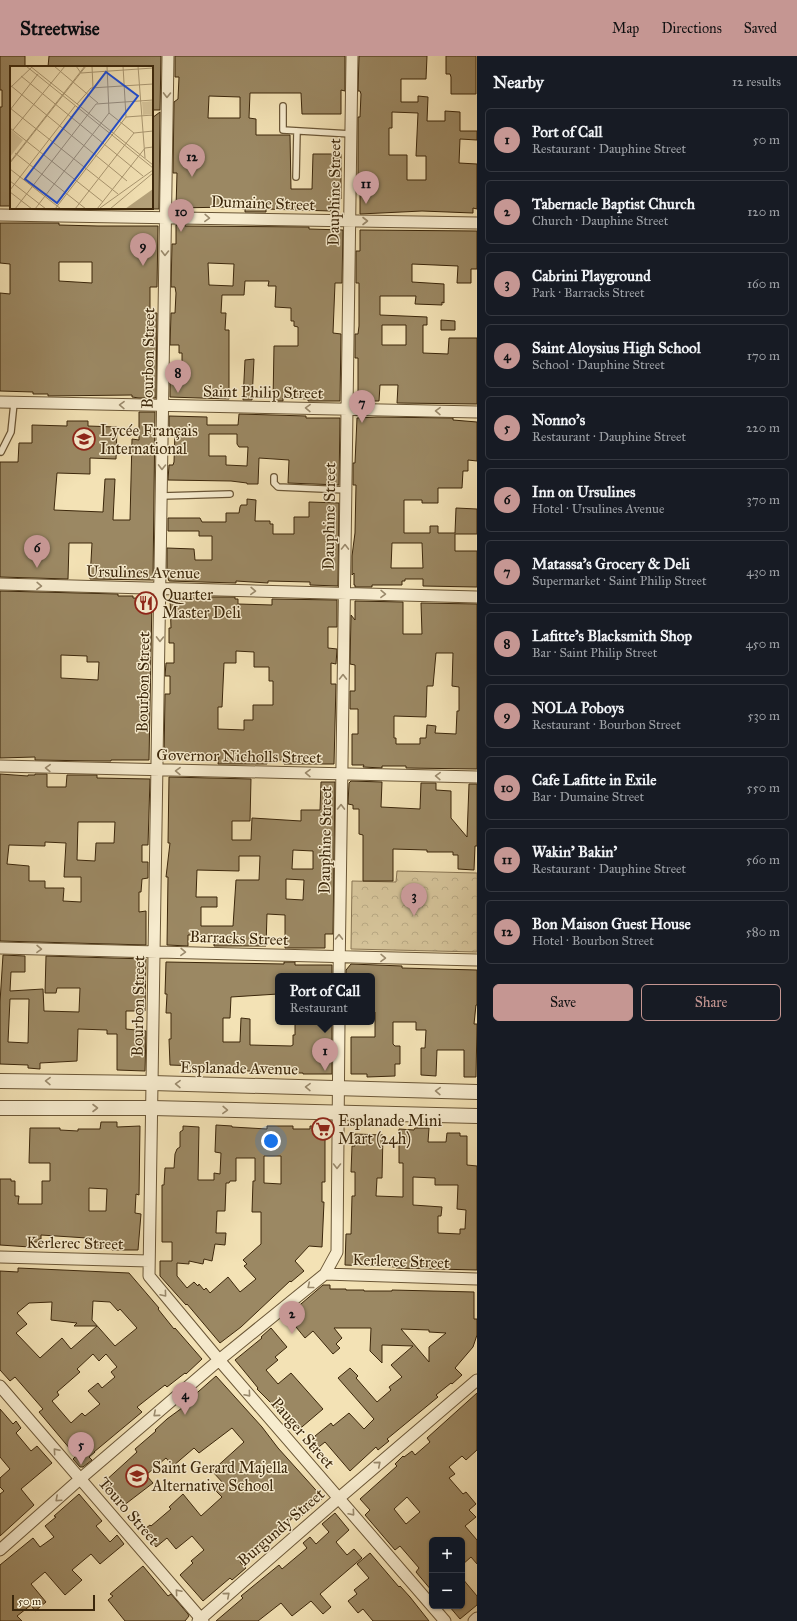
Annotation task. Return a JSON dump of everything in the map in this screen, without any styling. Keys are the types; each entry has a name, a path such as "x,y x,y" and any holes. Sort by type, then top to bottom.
{"street":[{"name":"Bourbon Street","path":"149,1261 158,771 168,56"},
{"name":"Dauphine Street","path":"339,973 352,56"},
{"name":"Dumaine Street","path":"0,215 166,216 349,222 477,223"},
{"name":"Saint Philip Street","path":"0,402 477,412"},
{"name":"Ursulines Avenue","path":"0,584 477,597"},
{"name":"Governor Nicholls Street","path":"0,766 158,771 342,773 477,777"},
{"name":"Barracks Street","path":"0,948 477,960"},
{"path":"0,1550 80,1479 219,1360 325,1274 337,1252 339,1025"},
{"name":"Esplanade Avenue","path":"0,1080 477,1092"},
{"path":"0,1108 152,1108 477,1116"},
{"name":"Kerlerec Street","path":"0,1258 149,1261"},
{"name":"Pauger Street","path":"149,1261 149,1276 219,1360 445,1621"},
{"name":"Kerlerec Street","path":"325,1274 477,1279"},
{"name":"Burgundy Street","path":"201,1620 339,1498 477,1380"},
{"name":"Touro Street","path":"0,1386 201,1620"},
{"path":"474,1621 477,1618"}],"lane":[{"path":"283,106 283,130 351,134"},
{"path":"296,177 297,131"},
{"path":"1,452 11,432 14,403"},
{"path":"274,478 274,483 278,487 346,490"},
{"path":"162,496 230,494"}],"green space":[{"path":"397,871 477,873 477,952 351,949 352,881 396,882"}],"building":[{"path":"0,56 25,56 25,66 10,66 10,206 0,206 0,107 2,107 2,90 0,90"},
{"path":"49,56 161,56 160,110 153,110 153,66 48,66"},
{"path":"175,56 345,56 345,91 341,90 341,114 302,114 301,93 250,93 249,118 256,119 256,135 290,135 291,189 312,189 313,154 341,154 341,199 331,199 331,211 266,209 266,212 245,212 245,209 230,207 176,208 177,173 173,173 174,102 178,99 179,77 175,77","holes":["209,96 240,97 240,118 208,118"]},
{"path":"359,56 427,56 426,79 401,79 401,102 418,102 418,96 428,97 427,121 445,121 445,111 460,112 460,131 477,131 477,140 460,139 459,163 477,164 477,209 473,208 473,213 422,211 360,214 360,184 358,184 358,117 360,117 361,94 360,91 358,91","holes":["392,112 418,113 416,156 426,156 426,180 407,180 407,155 389,155 389,128 392,128"]},
{"path":"446,56 476,56 476,94 451,94 451,77 450,74 446,74"},
{"path":"160,112 159,209 153,209 153,117"},
{"path":"0,223 158,226 157,287 150,287 150,313 157,313 156,398 139,398 132,397 132,395 48,396 48,394 33,394 33,392 0,391 0,293 10,294 10,264 0,263","holes":["59,262 92,262 92,283 59,281"]},
{"path":"176,225 309,227 309,229 343,230 342,283 335,283 333,333 341,334 340,401 308,401 308,399 283,398 283,401 273,401 274,346 298,346 298,327 294,326 294,321 291,321 291,308 275,307 276,286 268,286 269,281 245,281 244,295 222,295 221,313 226,313 225,330 229,330 229,399 170,397 170,376 182,376 182,353 179,353 179,345 170,345 171,313 175,313 176,293 175,287 171,287 172,244 176,244","holes":["208,263 234,264 233,286 209,285"]},
{"path":"360,230 477,231 477,269 471,269 471,283 457,283 458,266 412,264 412,282 444,284 444,303 442,302 442,305 415,304 416,296 380,296 380,315 427,317 427,325 423,325 423,353 448,354 449,338 477,338 477,404 397,403 398,385 380,385 379,401 358,401 358,358 355,358 355,334 358,334 359,326 359,283 356,283 356,251 360,251","holes":["382,325 406,325 406,345 382,345"]},
{"path":"441,320 455,321 455,330 441,330"},
{"path":"254,359 252,400 243,400 245,360"},
{"path":"139,412 155,412 153,580 90,579 92,543 69,543 68,579 0,577 0,462 18,462 19,443 32,443 32,425 67,426 67,421 88,421 88,426 117,427 116,459 90,458 90,474 57,473 54,510 103,512 105,479 115,479 113,520 130,520 132,439 139,440"},
{"path":"239,414 306,416 306,418 340,418 339,485 288,483 289,460 259,458 258,484 247,484 231,481 168,480 169,465 173,465 174,462 175,432 169,432 169,416 207,417 207,425 238,425","holes":["209,434 237,434 237,444 239,447 248,447 247,466 226,465 226,456 209,456"]},
{"path":"357,418 453,418 453,420 477,422 477,461 468,460 468,471 463,471 462,488 438,488 438,503 422,503 422,500 404,500 404,533 430,533 430,526 438,526 438,533 455,533 456,508 477,509 477,534 455,534 455,551 477,551 477,587 423,586 423,579 405,579 405,581 402,581 402,585 372,585 372,587 355,587 354,573 352,575 356,485 353,485 353,463 355,463","holes":["392,543 422,543 423,568 391,568"]},
{"path":"247,499 256,500 255,521 270,521 270,524 273,524 273,534 294,534 294,517 309,517 309,502 339,503 338,586 310,585 310,582 268,581 268,583 236,581 236,583 169,581 167,576 167,548 194,549 195,560 212,560 212,536 199,536 199,531 168,531 168,518 200,518 202,522 226,522 226,513 239,513 241,505 247,505"},
{"path":"0,591 118,594 118,596 133,596 133,598 152,599 149,760 98,761 35,760 35,757 0,758","holes":["61,655 87,656 87,662 99,662 98,680 61,678"]},
{"path":"204,597 235,597 235,599 238,599 238,604 272,605 272,599 337,600 337,627 328,627 328,648 337,649 336,664 331,663 331,684 336,684 334,764 284,764 284,760 267,760 267,764 218,764 219,754 188,753 188,757 164,757 165,694 170,694 170,676 165,676 166,663 174,663 174,643 169,643 169,628 171,628 170,598 206,598","holes":["236,651 254,652 254,667 269,667 269,681 273,681 273,705 253,705 253,720 244,720 244,730 218,729 218,707 222,707 224,663 236,663"]},
{"path":"355,601 403,602 403,634 422,634 421,603 477,604 477,769 406,768 406,766 382,766 382,768 352,765 352,734 358,734 358,709 350,709 350,691 355,691 355,665 350,664 351,615 355,620","holes":["436,653 453,653 452,686 459,687 459,711 457,711 456,734 435,733 436,726 427,725 426,738 420,738 420,744 396,744 396,738 394,738 394,716 426,717 427,686 433,686"]},
{"path":"0,774 28,776 35,774 47,774 47,787 66,787 67,775 97,775 97,778 150,779 148,845 142,845 142,862 148,862 148,878 142,879 141,892 139,892 139,912 146,911 146,945 0,941","holes":["78,822 115,822 114,843 96,843 95,861 77,860","45,842 66,843 64,877 81,877 81,902 63,901 64,888 45,888 45,881 29,881 29,866 7,864 9,845 45,846"]},
{"path":"169,777 251,779 250,821 232,821 232,840 251,840 252,818 301,821 301,810 320,810 321,782 335,782 333,934 325,934 325,948 285,948 285,915 267,914 266,946 214,946 214,935 188,935 188,946 167,945 168,877 166,877 170,843 168,843","holes":["293,850 313,851 313,869 292,869","239,856 260,856 259,880 236,880 233,926 201,926 201,907 217,907 217,897 196,897 197,870 239,871","286,879 304,880 303,900 286,899"]},
{"path":"351,781 382,782 381,807 420,809 421,783 436,783 436,790 451,791 451,818 467,837 469,784 477,784 477,846 475,846 474,870 458,869 458,855 453,855 453,852 427,852 427,850 393,849 393,881 363,881 363,835 359,834 359,809 353,809 353,805 348,804 349,783"},
{"path":"3,955 25,956 25,972 11,972 10,991 43,989 44,1011 79,1012 80,988 57,988 56,993 45,993 46,956 146,959 145,1011 126,1011 126,1029 146,1031 145,1071 117,1070 117,1034 107,1034 107,1030 78,1029 77,1061 40,1063 40,1069 28,1068 28,1065 0,1064 0,1002","holes":["10,999 29,999 28,1043 8,1042"]},
{"path":"166,962 284,964 284,962 295,962 295,965 332,965 332,973 275,973 275,994 231,997 230,1018 223,1018 223,1042 240,1042 241,1018 250,1019 250,1045 291,1046 293,1045 293,1035 295,1035 295,1025 332,1025 332,1074 199,1070 199,1066 170,1065 169,1039 171,1039 171,1013 166,1013 167,994 165,994"},
{"path":"351,964 402,966 402,968 477,970 477,1005 474,1024 477,1024 476,1077 464,1077 464,1050 437,1050 436,1076 421,1075 421,1048 425,1048 426,1030 416,1030 416,1022 393,1022 393,1044 395,1046 400,1046 400,1064 395,1064 395,1076 367,1077 367,1074 351,1074 351,1037 375,1037 375,973 346,973 346,970"},
{"path":"101,1122 117,1122 117,1127 140,1126 139,1195 136,1194 135,1213 141,1214 138,1250 112,1250 112,1248 107,1247 87,1247 87,1238 41,1235 39,1242 30,1242 30,1247 0,1245 0,1179 11,1179 11,1181 15,1181 15,1196 19,1196 18,1204 42,1204 42,1181 50,1181 50,1163 29,1163 30,1128 60,1128 60,1130 78,1131 78,1129 100,1129","holes":["89,1188 107,1189 106,1211 89,1211"]},
{"path":"216,1125 267,1129 267,1126 293,1126 293,1129 310,1129 310,1126 325,1126 325,1182 322,1182 322,1202 324,1202 322,1247 309,1246 295,1261 304,1271 291,1282 290,1281 241,1327 220,1343 187,1304 186,1305 160,1276 160,1261 172,1261 172,1242 162,1242 162,1185 164,1185 165,1168 174,1168 175,1154 177,1149 180,1147 180,1132 183,1130 183,1126 199,1127 198,1180 214,1180 214,1173 220,1174 221,1153 215,1152","holes":["264,1156 281,1156 281,1184 264,1183","236,1158 255,1158 255,1181 253,1181 252,1212 261,1212 261,1244 243,1260 247,1264 244,1266 256,1279 240,1292 228,1277 210,1293 206,1288 204,1290 199,1284 198,1286 194,1282 187,1288 177,1276 177,1263 189,1264 189,1261 203,1264 204,1259 212,1261 215,1244 225,1245 226,1233 216,1233 217,1211 225,1211 226,1183 236,1181"]},
{"path":"415,1128 429,1128 428,1142 446,1142 447,1133 460,1133 460,1136 467,1136 467,1165 477,1166 477,1270 345,1265 346,1234 351,1234 352,1196 355,1196 355,1172 351,1172 352,1146 355,1146 355,1134 383,1135 382,1178 377,1178 376,1196 403,1197 403,1163 399,1163 399,1129 414,1130","holes":["413,1177 435,1178 435,1185 458,1185 457,1209 466,1210 465,1229 460,1229 460,1234 438,1233 438,1216 441,1216 442,1207 413,1205"]},
{"path":"18,1268 129,1273 159,1308 158,1309 174,1329 175,1328 202,1359 186,1374 185,1373 167,1387 165,1385 137,1407 142,1412 94,1452 89,1457 92,1460 83,1467 80,1467 73,1459 76,1456 39,1412 43,1409 15,1377 10,1381 0,1370 0,1271 18,1272","holes":["93,1301 110,1302 118,1311 120,1309 137,1328 115,1346 92,1320","52,1302 51,1320 77,1323 74,1326 97,1326 71,1349 62,1338 40,1358 16,1333 27,1324 17,1313 29,1303","93,1354 99,1361 106,1354 117,1367 111,1372 115,1377 102,1388 98,1383 88,1391 100,1404 85,1416 82,1413 71,1423 52,1401 59,1395 57,1392 80,1372 77,1369"]},
{"path":"323,1285 330,1285 330,1289 364,1291 392,1290 474,1292 474,1319 477,1319 477,1335 473,1347 455,1368 462,1375 436,1395 438,1397 387,1439 389,1441 378,1450 376,1447 350,1471 325,1442 315,1450 309,1443 331,1423 333,1426 349,1413 364,1429 374,1419 338,1378 350,1368 358,1376 356,1378 377,1402 391,1390 389,1387 402,1377 391,1365 413,1346 382,1345 382,1363 370,1351 371,1328 334,1328 342,1338 336,1344 340,1348 333,1354 313,1331 305,1338 287,1316","holes":["401,1329 429,1330 429,1332 446,1333 429,1347 429,1362"]},
{"path":"271,1328 287,1347 275,1357 278,1360 266,1370 278,1384 291,1373 323,1409 296,1432 278,1412 279,1411 257,1389 258,1388 235,1360 262,1338 261,1337"},
{"path":"216,1376 323,1498 298,1519 295,1516 281,1528 284,1531 273,1539 270,1535 240,1562 246,1568 232,1580 230,1578 203,1601 180,1575 193,1563 191,1561 204,1550 192,1536 176,1549 167,1538 156,1547 142,1531 150,1525 151,1526 171,1509 169,1507 183,1494 201,1516 222,1497 216,1491 224,1484 212,1471 244,1442 232,1428 199,1453 194,1448 173,1466 166,1458 146,1475 153,1483 123,1506 103,1483 137,1452 135,1449 156,1431 155,1430 182,1408 181,1407"},
{"path":"477,1393 477,1450 466,1460 462,1456 449,1467 455,1474 449,1478 463,1494 466,1492 476,1504 469,1510 476,1517 465,1526 477,1540 477,1564 471,1557 465,1562 465,1537 429,1537 429,1587 416,1572 419,1568 400,1546 395,1550 365,1515 370,1510 360,1499 397,1466 395,1464 403,1456 404,1457 412,1451 415,1455 430,1442 427,1438","holes":["407,1497 420,1512 406,1524 394,1509"]},
{"path":"0,1409 13,1424 16,1421 21,1428 16,1433 31,1451 37,1446 52,1463 21,1489 34,1505 0,1536 0,1494 4,1491 0,1487 0,1478 10,1469 0,1457"},
{"path":"79,1494 102,1521 96,1526 110,1542 117,1535 124,1544 100,1564 91,1554 72,1570 82,1580 65,1595 45,1572 31,1584 46,1602 35,1611 31,1605 17,1616 22,1621 0,1621 0,1565 33,1538 40,1547 54,1537 45,1526"},
{"path":"335,1513 349,1530 336,1542 347,1555 354,1549 362,1558 320,1594 331,1607 323,1614 311,1601 292,1616 281,1603 258,1621 216,1621 243,1598 241,1596 279,1565 282,1569 307,1548 303,1543 310,1537 316,1544 329,1532 322,1524"},
{"path":"370,1553 399,1587 400,1586 410,1597 429,1621 373,1621 363,1609 358,1613 348,1601 357,1594 354,1590 369,1578 357,1564"},
{"path":"143,1566 168,1596 171,1594 188,1614 189,1616 185,1621 125,1621 108,1600 113,1596 110,1594"},
{"path":"465,1582 477,1596 477,1605 460,1619 452,1609 465,1609"}],"place":[{"name":"Bon Maison Guest House","path":"192,177"},
{"name":"Wakin' Bakin'","path":"366,204"},
{"name":"Cafe Lafitte in Exile","path":"181,232"},
{"name":"NOLA Poboys","path":"143,266"},
{"name":"Lafitte’s Blacksmith Shop","path":"178,393"},
{"name":"Matassa's Grocery & Deli","path":"362,423"},
{"name":"Lycée Français International","path":"84,439"},
{"name":"Inn on Ursulines","path":"37,568"},
{"name":"Quarter Master Deli","path":"146,603"},
{"name":"Cabrini Playground","path":"414,916"},
{"name":"Port of Call","path":"325,1071"},
{"name":"Esplanade Mini Mart (24h)","path":"323,1129"},
{"name":"Tabernacle Baptist Church","path":"292,1334"},
{"name":"Saint Aloysius High School","path":"185,1415"},
{"name":"Nonno's","path":"81,1465"},
{"name":"Saint Gerard Majella Alternative School","path":"137,1476"}]}
